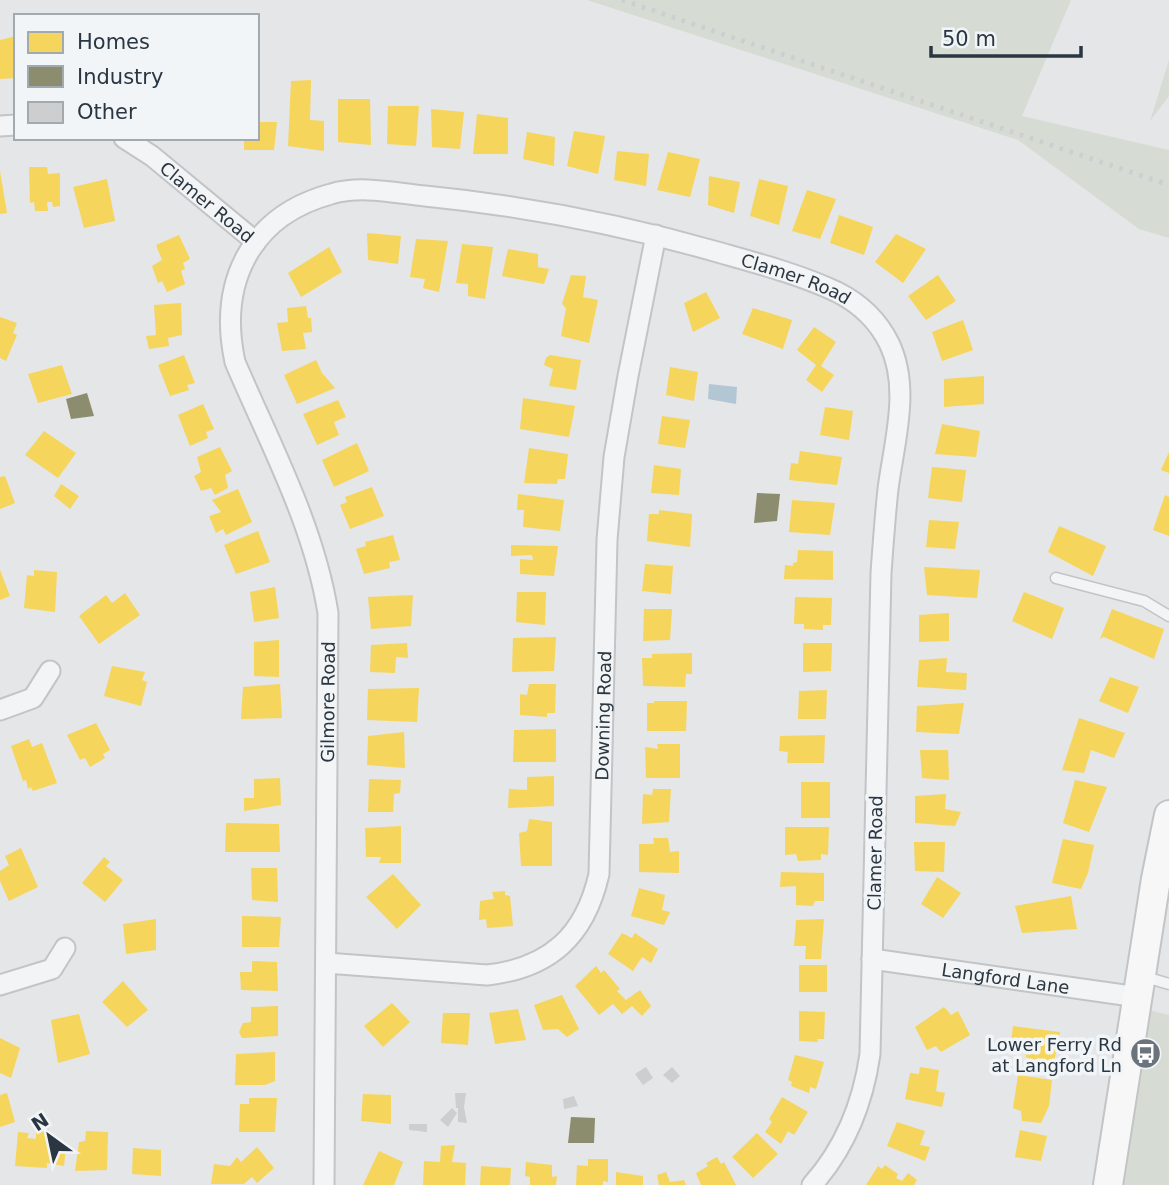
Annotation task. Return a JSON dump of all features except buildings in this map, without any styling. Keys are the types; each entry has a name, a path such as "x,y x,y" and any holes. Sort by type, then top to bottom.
{"street":[{"name":"Clamer Road","path":"127,140 152,156 256,242 287,212 310,200 334,193 361,190 487,202 575,217 656,235 758,264 837,292 858,305 875,321 889,342 898,366 901,389 881,573 870,1054 867,1077 846,1138 827,1169 812,1185"},
{"name":"Downing Road","path":"326,963 486,975 509,972 531,965 567,940 583,920 594,898 599,874 607,540 613,471 628,376 656,235"},
{"name":"Gilmore Road","path":"256,242 243,261 233,287 229,337 235,362 312,540 328,613 324,1185"},
{"path":"0,710 33,698 50,671"},
{"path":"1108,1185 1156,879 1169,815"},
{"path":"0,985 52,969 65,948"},
{"name":"Langford Lane","path":"872,959 1139,986"}],"lane":[{"path":"1056,578 1144,601 1169,616"},
{"path":"1139,986 1169,984"}],"shaded area":[{"path":"587,0 1071,0 1022,116 1169,150 1169,238 1139,229 1018,140"},
{"path":"1169,60 1169,96 1150,121"},
{"path":"1133,1006 1169,1015 1169,1185 1107,1185"}],"water":[{"path":"709,384 737,387 736,404 708,399"}],"railway":[{"path":"622,0 1169,185"}],"place":[{"name":"Lower Ferry Rd at Langford Ln","path":"1145,1054"}]}
